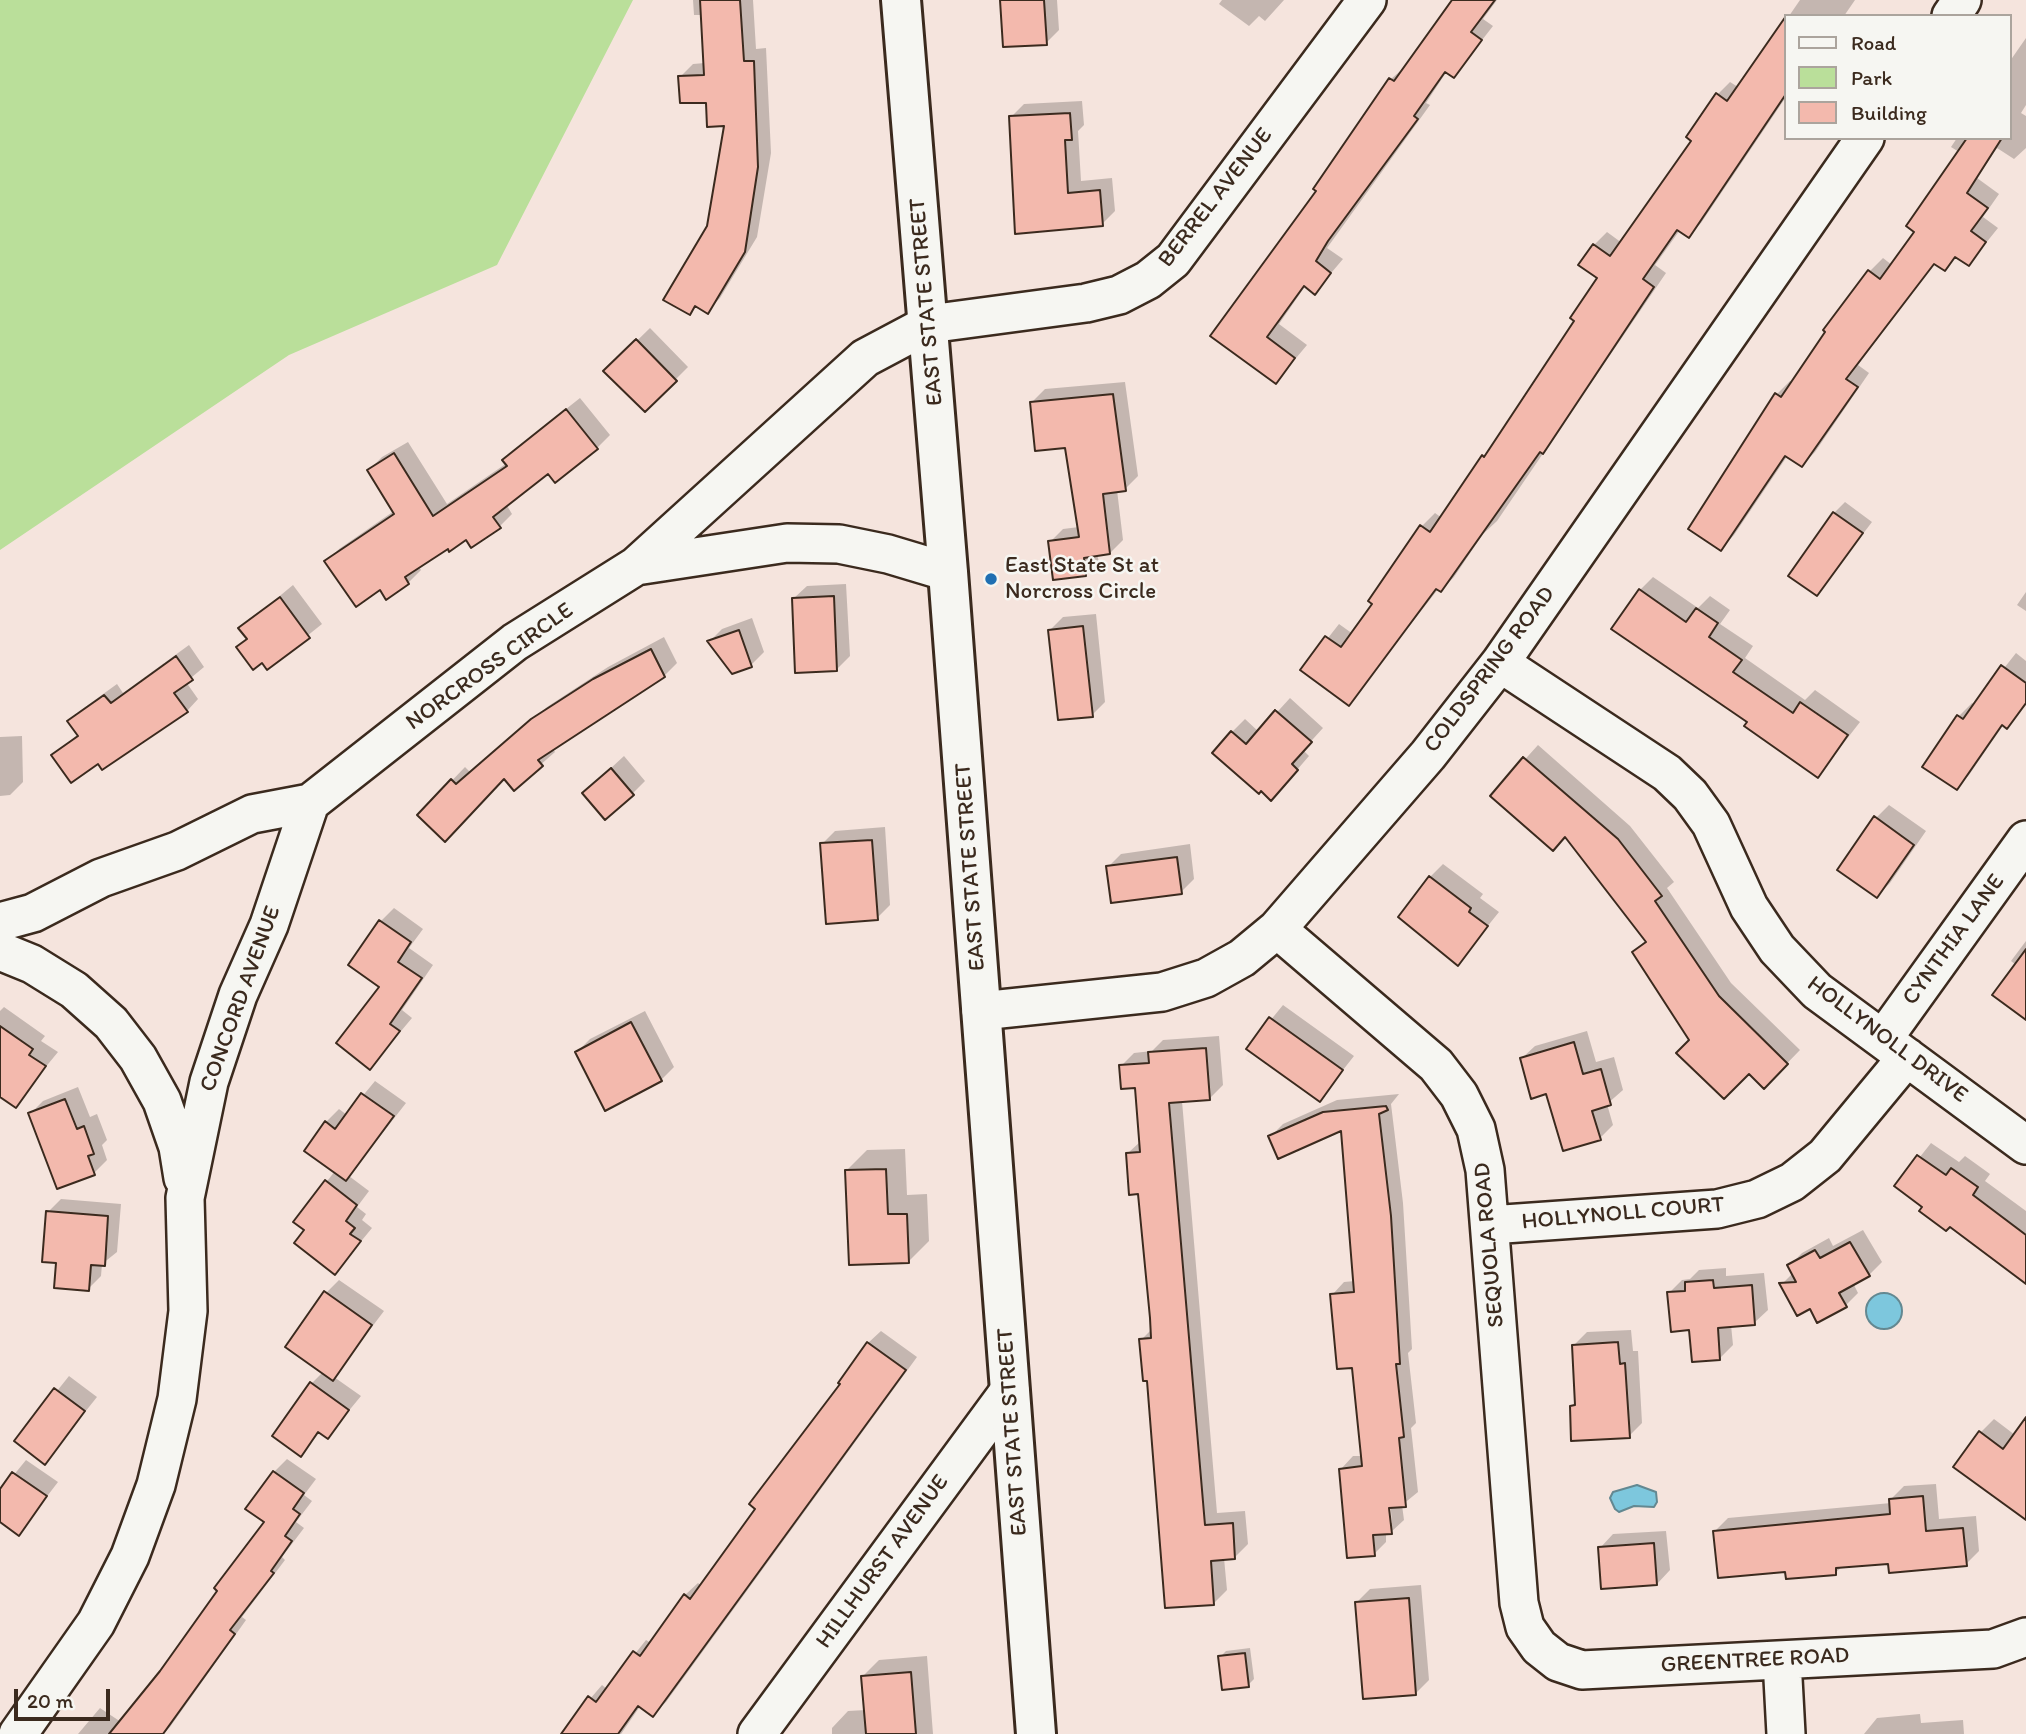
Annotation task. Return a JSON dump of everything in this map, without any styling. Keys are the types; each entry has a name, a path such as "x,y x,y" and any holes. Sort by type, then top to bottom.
{"street":[{"name":"EAST STATE STREET","path":"901,0 929,324 1036,1734"},
{"name":"BERREL AVENUE","path":"929,324 1086,303 1119,295 1148,281 1173,260 1367,0"},
{"name":"COLDSPRING ROAD","path":"981,1011 1162,992 1206,978 1242,958 1278,929 1428,755 1500,663 1864,140"},
{"name":"NORCROSS CIRCLE","path":"0,922 33,913 101,878 177,851 252,814 310,803 515,642 636,566 865,358 929,324"},
{"path":"636,566 787,543 839,544 888,554 948,572"},
{"name":"HOLLYNOLL DRIVE","path":"1500,663 1667,773 1690,795 1711,824 1749,907 1777,949 1817,991 2026,1144"},
{"name":"CONCORD AVENUE","path":"185,1198 209,1082 237,995 269,925 310,803"},
{"name":"CYNTHIA LANE","path":"1895,1048 2026,840"},
{"name":"SEQUOLA ROAD","path":"1278,929 1436,1065 1459,1095 1476,1129 1485,1170 1490,1225 1519,1603"},
{"name":"CONCORD AVENUE","path":"0,951 32,964 74,990 111,1023 138,1058 162,1101 178,1147 185,1198 188,1311 177,1399 156,1485 130,1556 96,1623 18,1734"},
{"name":"HOLLYNOLL COURT","path":"1490,1225 1717,1209 1757,1199 1792,1182 1825,1156 1895,1048"},
{"name":"HILLHURST AVENUE","path":"757,1734 1010,1390"},
{"name":"GREENTREE ROAD","path":"1519,1603 1525,1627 1539,1647 1558,1662 1582,1670 1993,1649 2026,1637"},
{"path":"1782,1660 1786,1734"}],"green space":[{"path":"0,0 633,0 497,265 289,355 0,550"}],"water":[{"path":"1884,1293 1897,1298 1902,1311 1897,1324 1884,1329 1871,1324 1866,1311 1871,1298"},
{"path":"1637,1485 1656,1492 1657,1502 1654,1507 1634,1506 1619,1512 1615,1509 1610,1498 1613,1492"}],"building":[{"path":"700,0 740,0 744,61 754,61 758,167 745,252 708,314 695,306 690,315 663,300 707,226 724,126 707,127 706,103 680,103 678,76 704,75"},
{"path":"1000,0 1044,0 1047,45 1003,47"},
{"path":"1452,0 1495,0 1471,32 1482,40 1454,78 1445,72 1414,116 1418,119 1328,241 1316,261 1331,273 1315,295 1304,286 1267,337 1295,358 1276,384 1210,336 1316,191 1313,189 1389,78 1394,81"},
{"path":"1784,19 1784,97 1689,238 1677,230 1643,279 1654,287 1543,454 1540,452 1441,592 1436,589 1349,706 1300,670 1325,636 1341,647 1372,604 1368,601 1420,525 1430,532 1482,455 1484,457 1574,321 1570,318 1597,278 1578,265 1593,244 1610,256 1691,141 1686,137 1716,93 1727,101"},
{"path":"1070,113 1072,140 1065,140 1068,193 1100,190 1103,226 1015,234 1009,116"},
{"path":"1966,140 2001,140 1967,193 1988,208 1971,231 1986,242 1969,266 1955,257 1945,271 1934,264 1846,379 1858,387 1802,467 1785,456 1721,551 1688,529 1775,393 1781,397 1825,332 1823,330 1868,270 1880,279 1914,232 1906,226"},
{"path":"636,339 677,381 645,412 603,371"},
{"path":"1113,394 1126,491 1103,494 1110,554 1084,558 1086,576 1053,580 1048,541 1079,537 1065,448 1035,451 1030,402"},
{"path":"566,409 598,449 555,483 548,474 493,517 501,528 471,548 466,540 449,552 448,549 405,577 409,584 386,600 380,590 356,607 324,561 394,514 367,470 394,453 433,516 507,466 502,460"},
{"path":"1833,512 1863,533 1817,596 1788,576"},
{"path":"1639,589 1686,622 1696,608 1718,623 1709,637 1742,660 1733,672 1793,713 1800,702 1848,735 1818,778 1744,726 1747,722 1611,629"},
{"path":"834,596 837,671 795,673 792,598"},
{"path":"280,597 310,638 267,670 262,663 253,670 236,647 247,639 238,628"},
{"path":"1083,626 1093,717 1058,720 1048,630"},
{"path":"739,630 752,667 732,674 707,641"},
{"path":"651,649 665,677 538,760 543,766 514,791 504,779 445,842 417,815 451,779 456,784 531,719 593,679"},
{"path":"176,656 193,680 174,693 188,712 102,770 98,764 71,783 51,755 78,736 67,721 104,695 111,703"},
{"path":"2001,665 2026,683 2026,703 2007,729 2002,725 1957,790 1922,767 1957,715 1963,719"},
{"path":"1275,710 1312,742 1292,764 1298,770 1271,801 1261,791 1259,794 1212,753 1231,731 1246,744"},
{"path":"1523,757 1618,839 1662,896 1655,901 1719,996 1788,1064 1764,1089 1749,1074 1724,1099 1676,1053 1689,1040 1632,952 1646,942 1565,837 1553,851 1490,796"},
{"path":"611,768 634,795 605,820 582,793"},
{"path":"1874,816 1914,845 1877,898 1837,870"},
{"path":"872,840 878,920 826,924 820,843"},
{"path":"1177,857 1182,894 1111,903 1106,866"},
{"path":"1429,876 1471,908 1469,912 1488,926 1458,966 1398,917"},
{"path":"379,920 411,942 398,962 422,978 390,1024 400,1031 370,1070 336,1043 379,987 348,965"},
{"path":"2026,949 2026,1020 1992,995"},
{"path":"1269,1017 1343,1070 1320,1102 1246,1049"},
{"path":"631,1022 662,1081 605,1111 575,1052"},
{"path":"0,1026 33,1049 29,1055 46,1066 16,1108 0,1097"},
{"path":"1574,1042 1583,1074 1601,1069 1611,1105 1592,1111 1601,1140 1563,1151 1546,1094 1531,1099 1520,1058"},
{"path":"1206,1048 1210,1100 1169,1103 1205,1525 1233,1523 1235,1559 1211,1561 1214,1605 1165,1608 1147,1381 1143,1381 1139,1339 1151,1338 1150,1318 1138,1194 1129,1195 1126,1153 1140,1152 1135,1088 1121,1089 1119,1065 1149,1063 1148,1052"},
{"path":"361,1093 394,1116 346,1181 304,1151 325,1121 335,1129"},
{"path":"65,1099 77,1129 84,1126 94,1154 88,1156 95,1175 57,1189 28,1113"},
{"path":"1386,1106 1388,1110 1379,1114 1391,1216 1400,1364 1396,1364 1404,1437 1399,1438 1406,1507 1389,1508 1392,1534 1373,1535 1375,1556 1347,1558 1339,1469 1362,1466 1352,1368 1337,1369 1330,1294 1354,1292 1341,1131 1278,1159 1268,1136 1323,1112"},
{"path":"1917,1155 1946,1175 1951,1168 1978,1187 1973,1195 2026,1235 2026,1284 1950,1227 1946,1231 1919,1211 1922,1207 1894,1186"},
{"path":"886,1169 888,1214 907,1214 909,1263 849,1265 845,1170"},
{"path":"325,1180 357,1205 346,1221 355,1228 350,1234 361,1241 335,1275 294,1243 304,1230 293,1222"},
{"path":"46,1211 108,1216 105,1266 91,1265 89,1291 54,1288 56,1263 42,1262"},
{"path":"1850,1242 1870,1276 1839,1293 1847,1307 1817,1323 1810,1309 1797,1316 1779,1283 1796,1282 1787,1265 1815,1250 1820,1258"},
{"path":"1713,1280 1714,1288 1752,1285 1755,1325 1718,1328 1720,1360 1692,1362 1689,1330 1671,1332 1667,1292 1685,1291 1685,1282"},
{"path":"324,1291 372,1325 333,1381 285,1347"},
{"path":"867,1342 906,1370 653,1717 638,1706 618,1734 561,1734 588,1696 596,1702 633,1651 640,1656 684,1594 690,1599 755,1509 749,1504 840,1384 838,1383"},
{"path":"1618,1342 1620,1364 1625,1363 1630,1438 1571,1441 1570,1406 1575,1405 1572,1345"},
{"path":"310,1382 349,1410 328,1439 318,1432 301,1457 272,1436"},
{"path":"54,1388 85,1411 45,1465 14,1441"},
{"path":"2026,1417 2026,1520 1953,1467 1979,1431 2003,1449"},
{"path":"273,1471 304,1493 293,1509 300,1514 285,1536 292,1541 271,1571 274,1573 230,1630 235,1634 163,1734 109,1734 160,1671 217,1591 214,1588 264,1522 245,1509"},
{"path":"12,1472 47,1496 19,1536 0,1522 0,1489"},
{"path":"1923,1496 1926,1531 1963,1528 1967,1566 1889,1573 1888,1564 1836,1568 1836,1575 1786,1579 1785,1572 1718,1578 1713,1531 1890,1514 1889,1499"},
{"path":"1654,1543 1657,1585 1601,1589 1598,1547"},
{"path":"1409,1598 1416,1695 1363,1699 1355,1602"},
{"path":"1245,1653 1249,1687 1222,1690 1218,1656"},
{"path":"911,1672 916,1734 866,1734 861,1676"}],"place":[{"name":"East State St at Norcross Circle","path":"991,579"}]}
